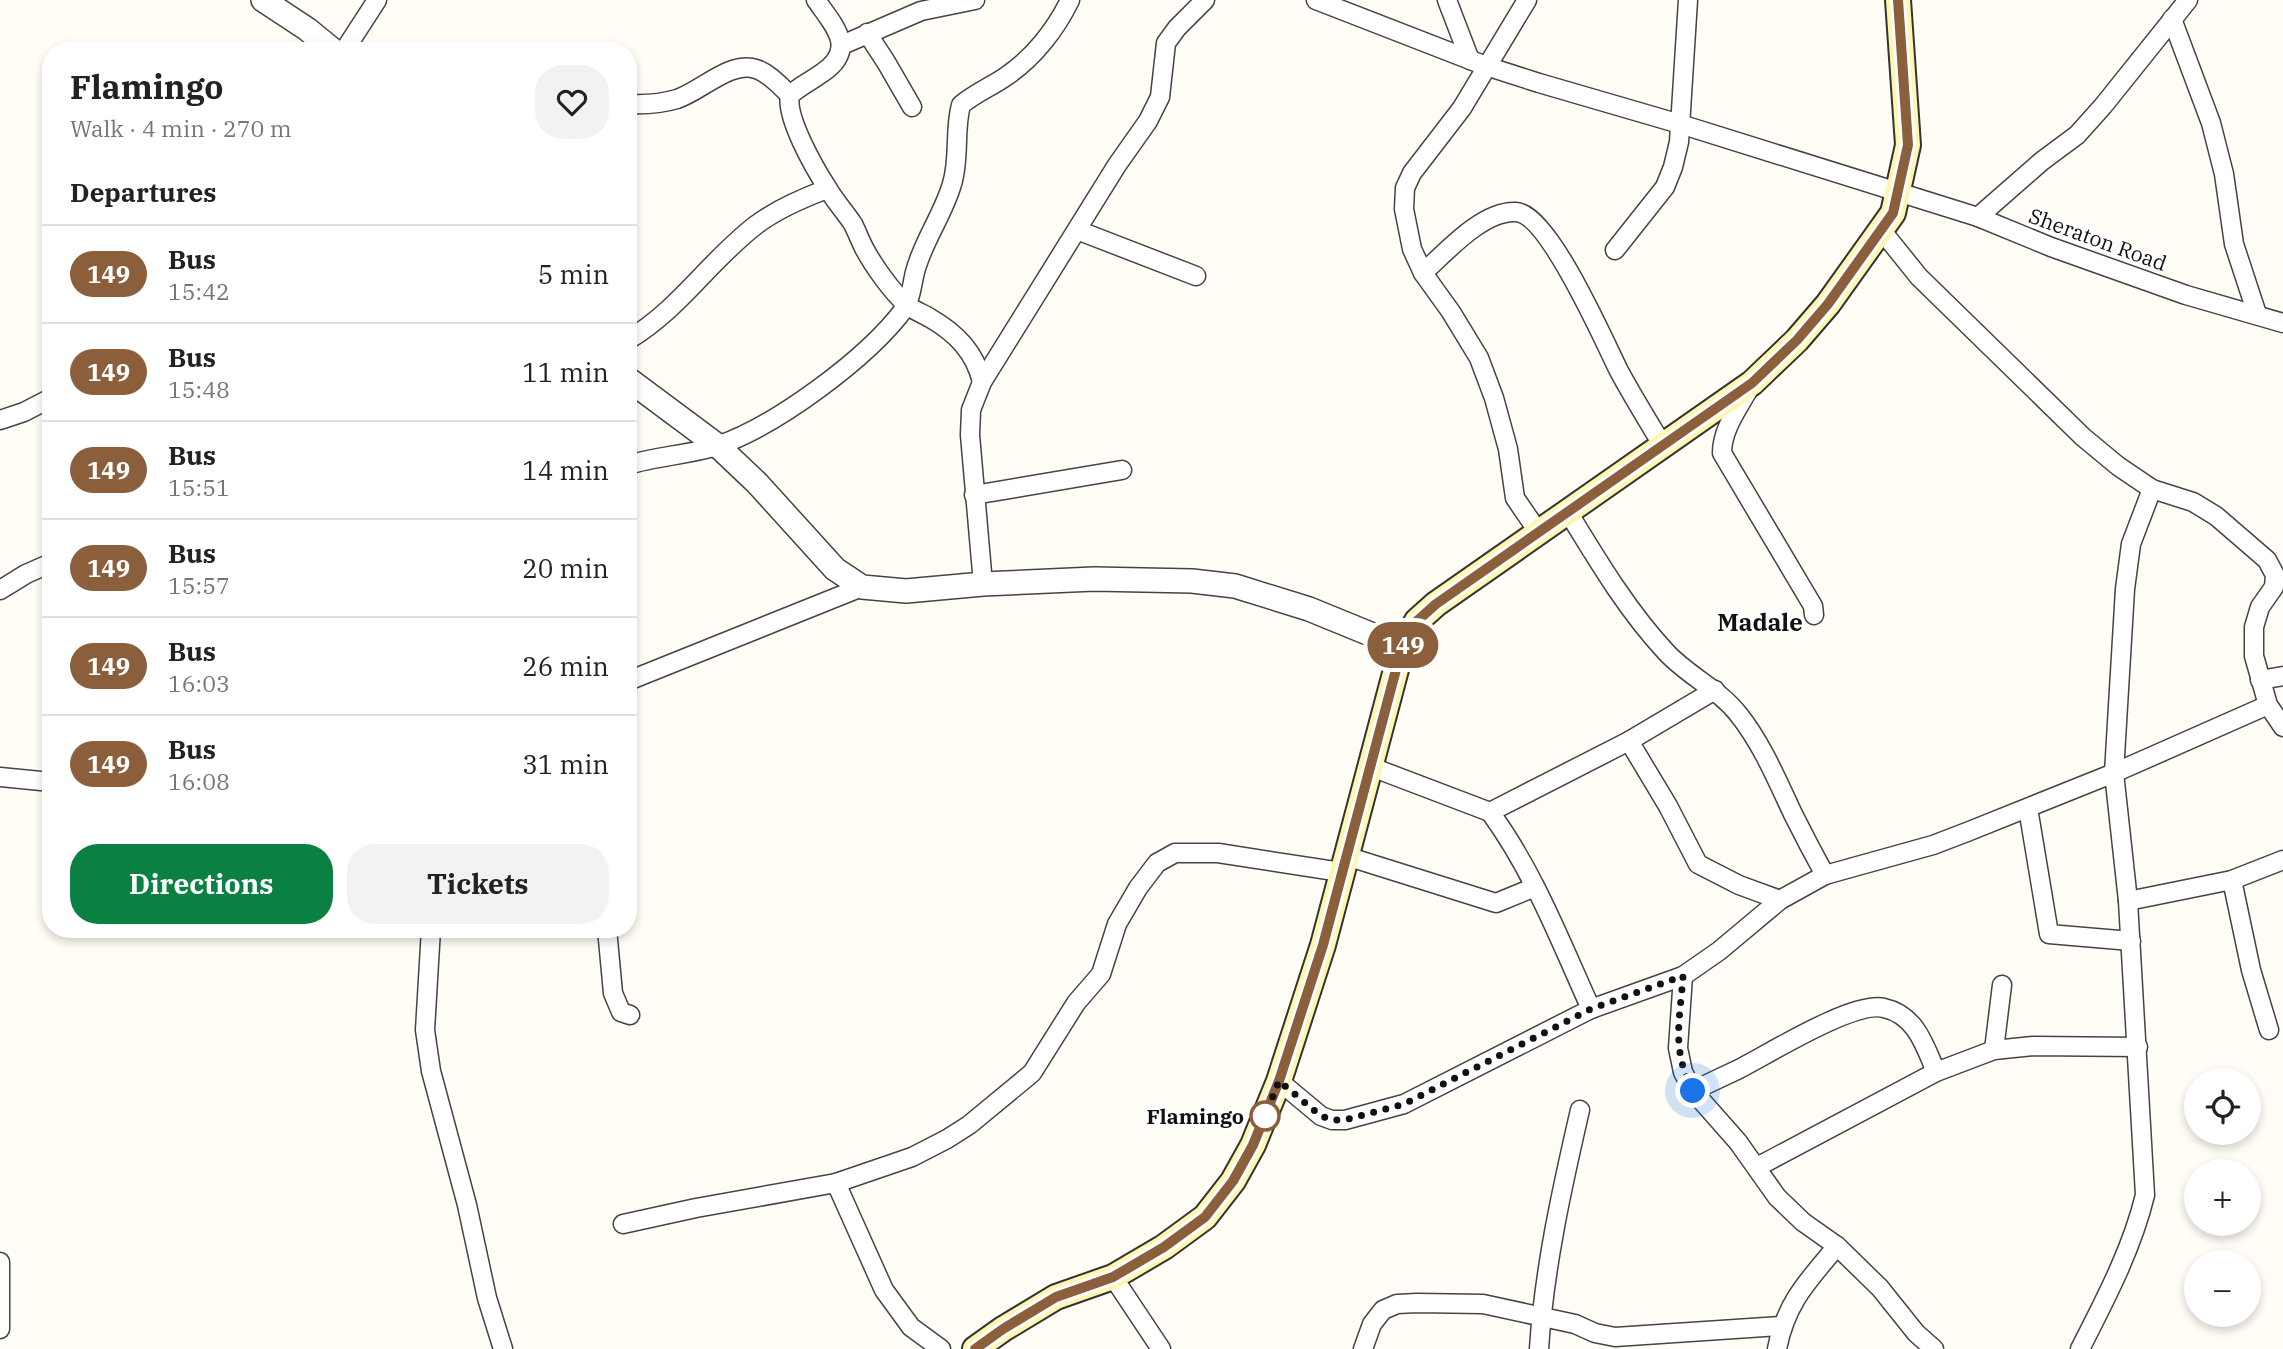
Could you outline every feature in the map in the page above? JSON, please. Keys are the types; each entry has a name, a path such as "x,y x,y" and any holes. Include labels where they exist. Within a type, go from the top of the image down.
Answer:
{"main road":[{"path":"975,1349 1056,1297 1113,1277 1164,1247 1205,1217 1240,1169 1253,1145 1279,1081 1323,945 1402,647 1417,621 1436,604 1752,383 1797,340 1828,304 1882,232 1893,213 1908,145 1898,0"}],"street":[{"path":"263,0 323,42"},
{"path":"350,42 377,0"},
{"path":"790,95 827,70 837,58 842,45 836,29 816,0"},
{"path":"842,45 921,11 975,0"},
{"path":"637,463 718,446 803,399 875,343 907,305 925,243 952,183 961,104 1010,74 1031,56 1059,22 1070,0"},
{"path":"983,584 974,495 971,410 982,382 1116,165 1149,121 1160,97 1166,43 1205,0"},
{"name":"Sheraton Road","path":"1316,0 1478,63 1978,217 2051,247 2174,290 2283,323"},
{"path":"1447,0 1478,63"},
{"path":"1527,0 1478,63 1462,108 1412,173 1405,188 1407,230 1423,273 1479,358 1494,398 1508,449 1516,498 1539,533"},
{"path":"1615,250 1665,187 1674,167 1680,124 1688,0"},
{"path":"1978,217 2042,161 2077,135 2188,0"},
{"path":"2172,19 2211,123 2224,174 2234,244 2257,314"},
{"path":"867,33 912,107"},
{"path":"637,105 651,106 678,99 701,89 729,71 742,67 752,67 764,72 790,95 790,110 810,158 852,224 865,251 907,305 933,319 970,351 978,365 982,382"},
{"path":"637,334 657,322 720,257 757,224 795,201 827,188"},
{"path":"1423,273 1483,222 1513,212 1528,216 1557,251 1620,373 1663,446"},
{"path":"1077,230 1196,276"},
{"path":"1882,232 1919,277 2083,436 2118,466 2152,489 2193,502 2216,516 2267,560 2275,575 2274,587 2260,607 2254,627 2254,656 2268,705 2283,727"},
{"path":"1752,383 1727,428 1722,442 1722,453 1813,606 1814,615"},
{"path":"637,386 718,446 757,483 835,569 862,587"},
{"path":"0,420 42,403"},
{"path":"974,495 1122,470"},
{"path":"2080,1349 2116,1276 2139,1219 2145,1195 2131,941 2114,773 2131,544 2152,489"},
{"path":"1568,512 1613,587 1646,629 1684,669 1715,690 1739,714 1775,775 1825,875"},
{"path":"0,590 42,567"},
{"path":"637,677 862,587 906,591 983,584 1147,578 1235,586 1309,609 1402,647"},
{"path":"2260,680 2283,676"},
{"path":"1490,812 1629,741 1715,690"},
{"path":"1279,1081 1321,1116 1332,1120 1345,1120 1404,1104 1591,1009 1683,976 1719,951 1780,900 1825,875 1933,845 2114,773 2268,705"},
{"path":"1629,741 1668,806 1698,864 1739,885 1780,900"},
{"path":"1369,766 1490,812 1535,887 1591,1009"},
{"path":"0,777 42,781"},
{"path":"2028,808 2049,933 2131,941"},
{"path":"623,1224 836,1183 912,1157 947,1139 997,1104 1032,1073 1076,1003 1101,974 1117,924 1138,888 1157,863 1175,853 1218,853 1343,864 1496,903 1535,887"},
{"path":"2128,901 2231,880 2283,860"},
{"path":"2231,880 2251,970 2269,1030"},
{"path":"430,938 425,1030 431,1071 467,1205 487,1298 503,1349"},
{"path":"608,938 613,993 621,1012 630,1015"},
{"path":"1683,976 1678,1048 1683,1072 1693,1091 1757,1167 1777,1197 1803,1222 1837,1246 1880,1288 1916,1333 1934,1349"},
{"path":"1994,1050 2002,985"},
{"path":"1693,1091 1738,1070 1809,1030 1870,1007 1883,1007 1909,1021 1921,1035 1936,1072"},
{"path":"1757,1167 1936,1072 1994,1050 2033,1046 2137,1047"},
{"path":"1539,1349 1541,1317 1563,1183 1580,1110"},
{"path":"836,1183 884,1290 911,1327 941,1349"},
{"path":"1777,1349 1781,1326 1790,1305 1837,1246"},
{"path":"0,1262 0,1329"},
{"path":"1113,1277 1161,1349"},
{"path":"1363,1349 1377,1317 1383,1310 1398,1304 1483,1304 1574,1324 1611,1343 1781,1326"}],"bus line":[{"name":"149","path":"975,1349 1056,1297 1113,1277 1164,1247 1205,1217 1233,1181 1253,1145 1279,1081 1323,945 1402,647 1417,621 1436,604 1752,383 1797,340 1828,304 1882,232 1893,213 1899,192 1908,145 1898,0"}],"place":[{"name":"Flamingo","path":"1265,1116"}],"district":[{"name":"Madale","path":"1760,622"}],"route":[{"path":"1265,1116 1262,1124 1279,1081 1321,1116 1332,1120 1345,1120 1404,1104 1591,1009 1683,976 1678,1048 1683,1072 1693,1091"}]}
